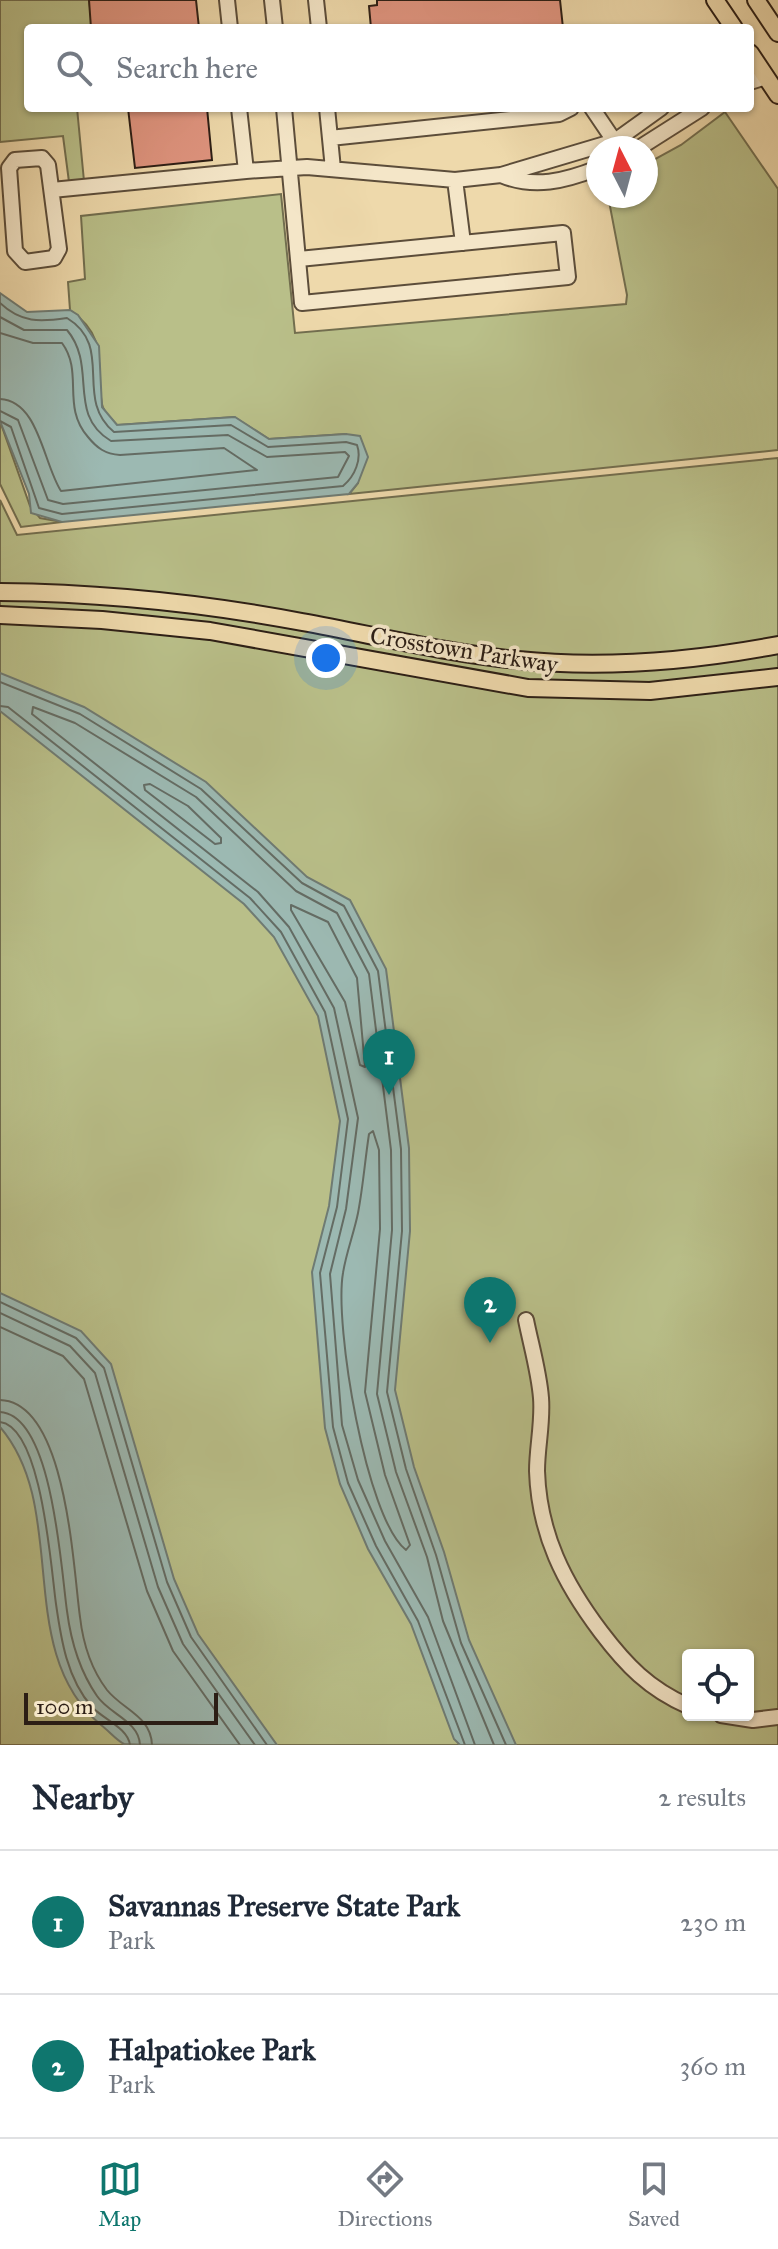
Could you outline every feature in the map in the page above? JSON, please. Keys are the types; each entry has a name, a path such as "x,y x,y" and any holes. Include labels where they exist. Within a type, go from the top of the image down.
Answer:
{"main road":[{"path":"715,0 731,24"},
{"path":"756,0 778,33"},
{"path":"754,59 778,95"},
{"name":"Crosstown Parkway","path":"0,592 93,595 188,604 463,653 533,661 668,660 778,645"},
{"name":"Crosstown Parkway","path":"0,615 197,629 528,688 650,691 778,677"}],"lane":[{"path":"227,0 230,24"},
{"path":"272,0 275,24"},
{"path":"316,0 319,24"},
{"path":"239,112 246,171"},
{"path":"284,112 302,303 568,277 563,233 299,259"},
{"path":"327,112 333,169"},
{"path":"330,138 563,112"},
{"path":"595,112 611,136"},
{"path":"628,136 656,112"},
{"path":"653,136 678,114"},
{"path":"52,190 291,168 455,180 501,175 586,153"},
{"path":"42,158 48,165 52,190 58,253 47,260 22,261 15,251 8,175 11,164 15,160 42,158"},
{"path":"501,175 523,185 570,179 586,173"},
{"path":"455,180 463,243"},
{"path":"526,1320 541,1398 537,1471 542,1514 554,1557 573,1595 634,1673 656,1690 682,1703"},
{"path":"754,1720 778,1717"}],"green space":[{"path":"0,0 89,0 92,24 24,24 24,112 77,112 84,181 69,182 63,136 0,142"},
{"path":"725,112 778,189 778,450 349,494 358,483 346,434 269,439 234,417 117,425 104,410 96,342 83,320 70,310 68,282 85,279 81,216 281,194 295,333 626,304 627,295 610,208 658,208 658,157 681,145"},
{"path":"0,421 30,506 40,518 62,522 21,527 0,484"},
{"path":"778,458 778,1745 0,1745 0,500 17,535"}],"water":[{"path":"0,293 27,312 70,310 78,315 99,346 102,407 117,425 235,417 269,439 346,434 360,436 368,457 358,483 349,494 62,522 31,513 29,494 0,421"},
{"path":"0,673 84,707 206,782 307,877 350,900 386,969 409,1148 410,1231 395,1390 414,1467 444,1552 469,1640 516,1745 460,1745 454,1739 411,1624 368,1549 340,1484 325,1428 312,1272 329,1206 340,1121 318,1016 274,937 244,904 0,711"},
{"path":"0,1293 81,1331 111,1364 174,1579 198,1634 277,1745 124,1744 101,1725 74,1694 58,1659 49,1620 33,1498 21,1461 0,1427"}],"building":[{"path":"89,0 196,0 199,24 91,24"},
{"path":"377,0 560,0 563,24 371,24 369,6 377,5"},
{"path":"128,112 207,112 212,160 135,168"}],"place":[{"name":"Savannas Preserve State Park","path":"389,1095"},
{"name":"Halpatiokee Park","path":"490,1343"}]}
